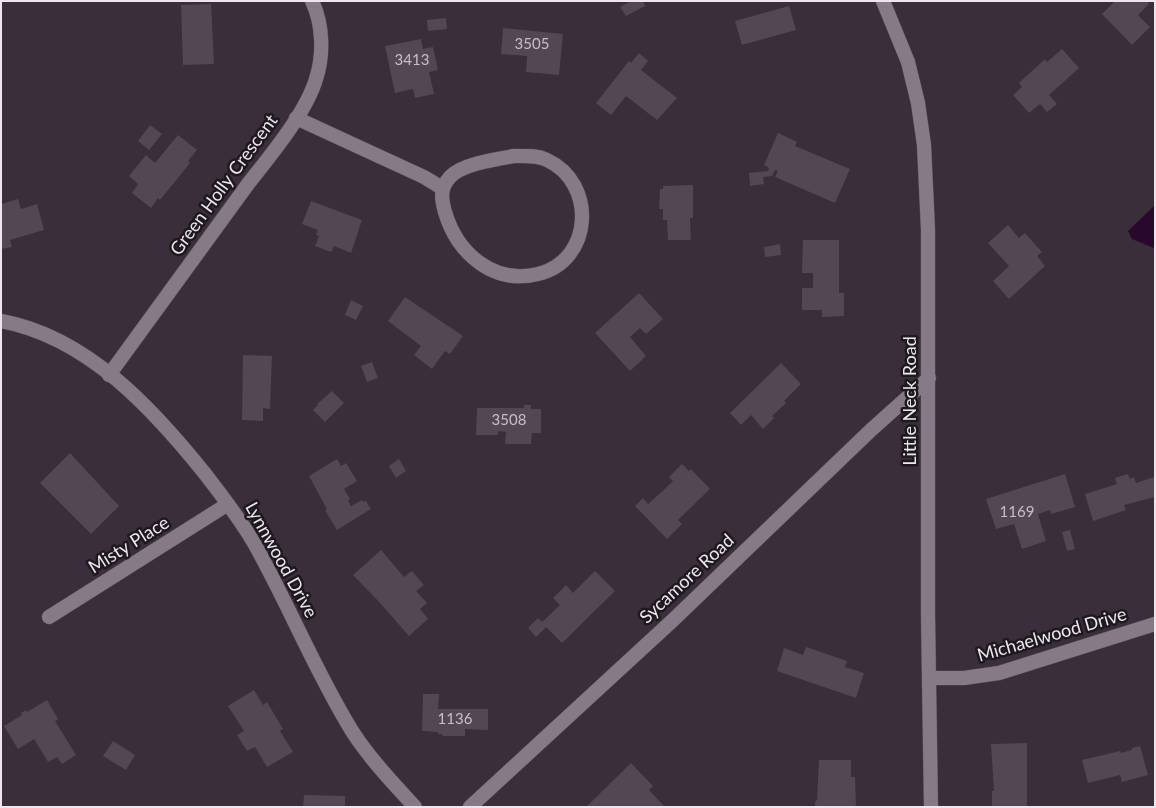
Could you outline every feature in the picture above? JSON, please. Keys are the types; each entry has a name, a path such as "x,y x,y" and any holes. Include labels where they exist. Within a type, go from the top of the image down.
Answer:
{"street":[{"name":"Green Holly Crescent","path":"109,375 296,118 309,96 316,80 322,44 319,22 312,1"},
{"name":"Little Neck Road","path":"883,1 908,62 918,103 924,145 928,230 931,807"},
{"path":"296,118 424,177 442,188"},
{"path":"514,156 534,156 547,160 570,178 578,192 582,208 582,228 576,243 567,257 554,267 539,274 501,273 484,266 468,255 458,243 449,227 441,200 442,188 451,175 489,160 514,156"},
{"name":"Lynnwood Drive","path":"1,322 50,336 78,352 147,407 181,444 228,504 261,556 331,696 353,733 379,767 416,807"},
{"name":"Sycamore Road","path":"470,807 672,621 871,430 929,378"},
{"name":"Misty Place","path":"49,617 228,504"},
{"name":"Michaelwood Drive","path":"929,678 964,678 999,673 1155,624"}],"shaded area":[{"path":"1155,205 1154,248 1132,239 1128,231"}],"building":[{"path":"631,1 643,1 645,6 626,16 620,7"},
{"path":"1115,1 1147,1 1149,4 1138,15 1150,27 1132,45 1102,14"},
{"path":"211,4 214,64 183,65 181,5"},
{"path":"789,6 796,30 742,45 735,21"},
{"path":"446,18 447,29 428,31 427,20"},
{"path":"503,28 563,34 559,75 526,72 527,56 501,54"},
{"path":"421,39 423,49 433,47 438,70 429,72 434,94 415,98 413,89 395,93 385,46"},
{"path":"1062,49 1079,68 1049,95 1057,104 1047,112 1040,104 1029,113 1013,95 1022,87 1019,83 1045,59 1047,62"},
{"path":"639,53 648,61 641,70 677,98 657,120 626,96 611,115 596,103 629,61 631,63"},
{"path":"150,125 162,134 149,150 138,141"},
{"path":"778,133 797,142 795,146 850,169 835,203 775,177 778,171 775,170 772,176 763,177 764,184 750,186 749,173 768,171 769,168 764,165"},
{"path":"178,135 197,150 188,161 190,163 160,200 158,198 151,208 132,193 138,184 129,176 146,155 155,163"},
{"path":"693,185 693,218 690,218 691,240 668,240 667,220 663,220 663,209 659,209 660,189 663,189 663,186"},
{"path":"18,199 21,209 37,204 44,230 10,240 12,247 1,249 1,204"},
{"path":"311,201 362,220 351,253 334,246 331,252 315,246 319,236 316,235 318,230 302,224"},
{"path":"1008,225 1019,238 1025,233 1042,252 1037,256 1045,266 1009,299 993,281 1009,266 988,243"},
{"path":"803,240 839,240 839,293 844,293 844,316 822,317 822,310 802,310 802,288 813,288 813,273 802,273"},
{"path":"780,244 781,255 765,257 764,247"},
{"path":"639,293 663,319 646,334 640,328 630,337 646,356 630,371 595,333"},
{"path":"405,297 463,336 450,354 445,351 432,369 414,355 421,346 388,321"},
{"path":"351,300 363,306 356,320 345,315"},
{"path":"243,355 272,356 270,409 263,408 263,421 242,420"},
{"path":"372,362 378,378 367,382 361,366"},
{"path":"781,363 801,384 784,401 786,403 772,416 774,418 763,429 751,415 741,425 730,413"},
{"path":"332,391 344,403 325,422 313,410"},
{"path":"524,405 531,405 531,409 541,409 541,433 532,433 531,444 505,444 506,432 498,431 498,435 476,435 477,408 524,408"},
{"path":"70,453 119,506 91,534 40,483"},
{"path":"337,459 341,466 346,463 357,481 344,489 350,499 348,500 351,506 362,500 363,502 366,501 371,509 337,530 309,476"},
{"path":"399,459 406,471 396,478 389,466"},
{"path":"682,464 689,471 691,469 710,489 678,520 682,524 667,539 635,506 643,498 648,504 656,497 673,481 669,477"},
{"path":"1065,474 1075,507 1051,514 1050,510 1038,514 1046,541 1022,549 1014,524 996,529 986,499"},
{"path":"1128,474 1130,479 1134,477 1136,483 1154,477 1155,497 1124,505 1126,510 1093,521 1085,494 1117,484 1115,478"},
{"path":"1070,530 1075,549 1067,551 1062,532"},
{"path":"381,550 404,577 412,571 424,585 416,591 427,603 420,609 428,619 409,636 353,575"},
{"path":"595,571 615,591 562,643 546,627 536,637 528,628 538,618 542,622 560,605 553,598 566,585 573,593"},
{"path":"806,647 847,661 845,667 864,673 856,698 777,671 784,648 803,655"},
{"path":"254,690 263,705 267,702 283,729 280,731 293,752 267,767 255,747 247,751 237,735 244,731 228,706"},
{"path":"423,694 439,694 438,709 488,709 488,730 465,729 465,736 442,736 443,734 438,734 438,732 422,731"},
{"path":"47,700 58,719 55,721 76,755 62,764 57,757 48,762 34,739 18,749 4,726 22,715 21,713 26,710 27,712"},
{"path":"113,741 135,755 126,770 103,756"},
{"path":"1027,743 1027,807 992,807 992,791 994,791 991,744"},
{"path":"1140,746 1148,775 1122,782 1120,775 1088,783 1082,760 1120,751 1121,753"},
{"path":"819,760 851,760 851,777 855,777 856,807 815,807"},
{"path":"631,763 653,786 649,790 665,807 586,807"},
{"path":"304,795 345,796 345,807 303,807"}]}
